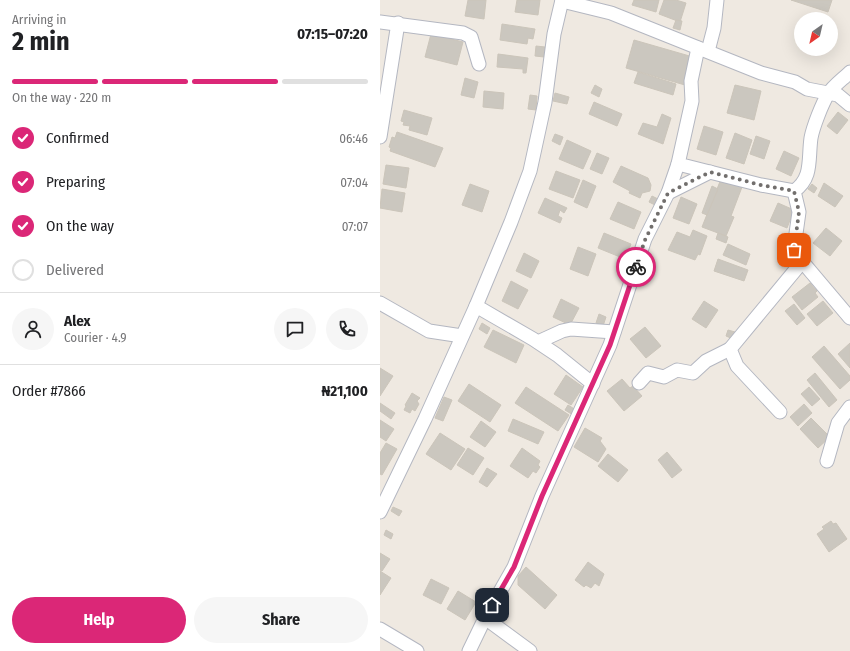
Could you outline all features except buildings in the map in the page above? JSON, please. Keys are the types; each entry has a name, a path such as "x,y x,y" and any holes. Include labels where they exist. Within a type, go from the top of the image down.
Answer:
{"street":[{"path":"469,651 485,618 514,567 542,496 593,384 614,332 645,240 668,193 678,164 692,101 691,81 703,50 714,28 717,0"},
{"path":"380,512 425,420 476,306 511,222 530,171 546,102 554,34 562,1 611,13 761,73 795,82 807,89 838,95 850,105"},
{"path":"380,22 398,23 463,33 471,37 479,64"},
{"path":"380,137 398,23"},
{"path":"678,164 761,185 794,191 803,185 806,177 810,162 812,137 828,94 850,72"},
{"path":"668,193 710,172"},
{"path":"794,191 799,212 794,250 802,262 850,318"},
{"path":"639,383 648,373 664,377 677,370 693,373 706,361 730,349 802,262"},
{"path":"380,303 429,331 462,336"},
{"path":"476,306 538,342 593,384"},
{"path":"538,342 562,331 571,329 614,332"},
{"path":"730,349 737,366 780,412"},
{"path":"827,461 838,423 850,407"},
{"path":"485,618 530,651"},
{"path":"380,629 418,651"}],"way so far":[{"path":"636,267 645,240 668,193 710,172 761,185 794,191 798,201 799,212 794,250"}],"route":[{"path":"492,605 514,567 542,496 610,345 636,267"}]}
